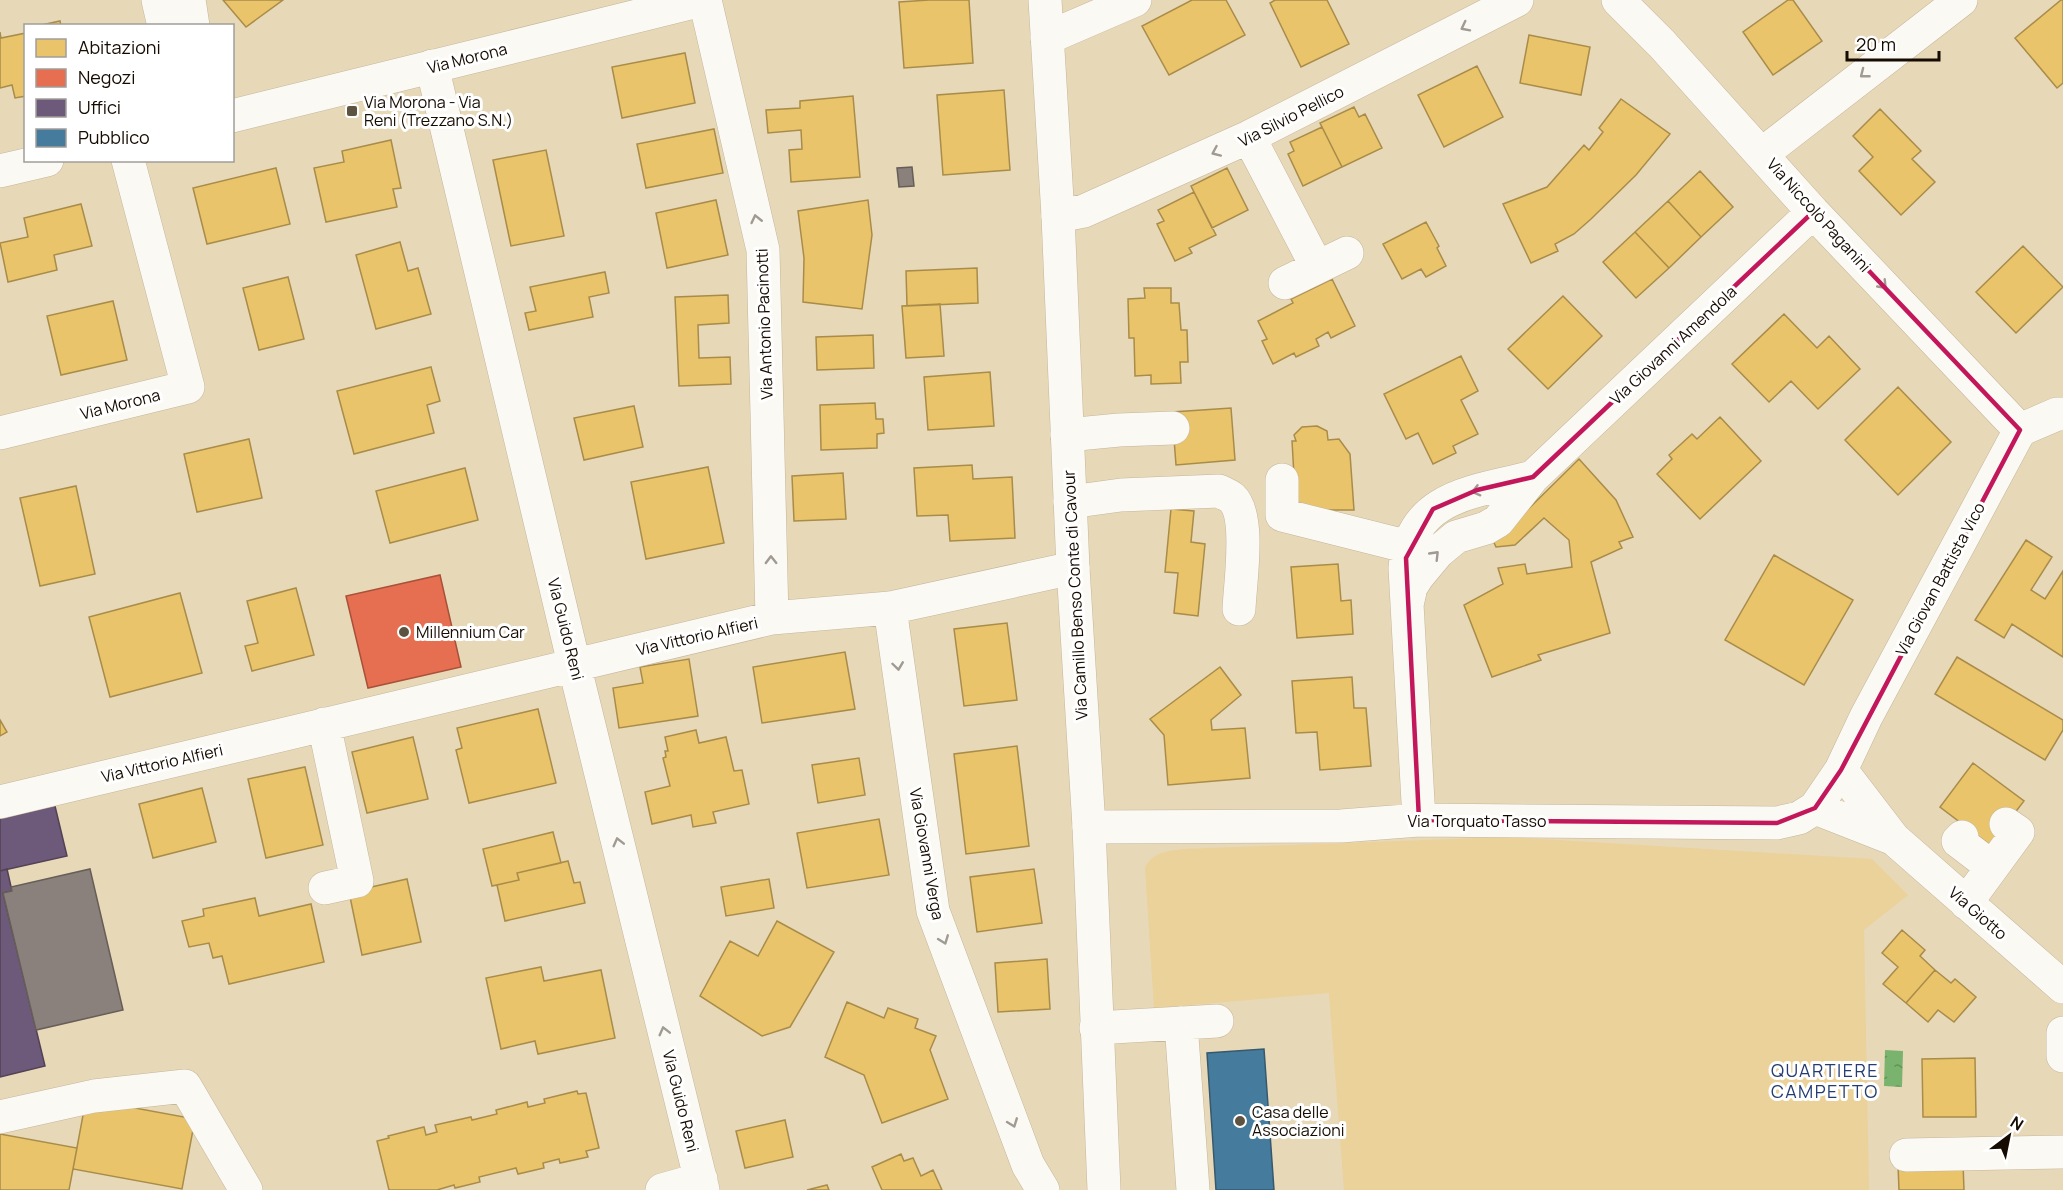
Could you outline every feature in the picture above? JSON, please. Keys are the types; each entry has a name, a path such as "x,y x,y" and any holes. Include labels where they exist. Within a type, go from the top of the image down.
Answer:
{"street":[{"path":"158,0 164,24"},
{"path":"189,0 193,24"},
{"name":"Via Morona","path":"234,116 704,0"},
{"name":"Via Antonio Pacinotti","path":"704,0 763,250 772,618"},
{"name":"Via Camillo Benso Conte di Cavour","path":"1045,0 1058,216 1073,568 1089,827 1104,1190"},
{"path":"1047,39 1135,0"},
{"name":"Via Silvio Pellico","path":"1058,216 1084,211 1249,137 1517,0"},
{"name":"Via Niccolò Paganini","path":"1618,0 1662,44 1813,212 2020,430"},
{"path":"1762,154 1960,0"},
{"name":"Via Guido Reni","path":"432,66 574,664 702,1185"},
{"path":"1249,137 1317,267"},
{"path":"0,171 38,162"},
{"name":"Via Morona","path":"0,433 188,387 129,162"},
{"name":"Via Giovanni Amendola","path":"1407,605 1411,587 1438,552 1456,537 1486,528 1498,521 1533,477 1813,212"},
{"path":"1285,283 1347,253"},
{"path":"2020,430 2063,414"},
{"path":"1067,435 1173,428"},
{"name":"Via Giovan Battista Vico","path":"1841,770 1871,706 2020,430"},
{"name":"Via Giovanni Amendola","path":"1419,820 1405,568 1409,547 1423,520 1433,509 1448,500 1477,490 1533,477"},
{"path":"1282,480 1282,515 1409,547"},
{"path":"1070,502 1121,495 1219,491 1231,498 1238,507 1243,531 1239,609"},
{"name":"Via Vittorio Alfieri","path":"0,802 772,618 890,608 1073,568"},
{"name":"Via Giovanni Verga","path":"890,608 933,911 1028,1165 1043,1190"},
{"path":"324,724 357,881 325,888"},
{"path":"1815,808 1841,770"},
{"name":"Via Giotto","path":"1841,770 1894,839 2063,987"},
{"name":"Via Giotto","path":"1815,808 1894,839"},
{"name":"Via Torquato Tasso","path":"1089,827 1341,826 1419,820 1777,823 1799,818 1815,808"},
{"path":"1966,903 2018,832 2006,824"},
{"path":"1962,837 1958,841 1992,867"},
{"path":"1096,1028 1217,1021"},
{"path":"1181,1023 1193,1190"},
{"path":"2063,1033 2063,1056"},
{"path":"0,1117 94,1096 185,1086 246,1190"},
{"path":"1906,1155 2063,1152"},
{"path":"663,1190 702,1185"}],"highlighted area":[{"path":"1813,212 2020,430 1841,770 1815,808 1777,823 1419,820 1406,558 1433,509 1477,490 1533,477"}],"shaded area":[{"path":"1509,837 1872,859 1908,895 1864,930 1869,1190 1344,1190 1329,993 1154,1008 1145,868 1156,855 1184,849"}],"water":[{"path":"1885,1050 1903,1051 1902,1087 1884,1086"}],"building: Abitazioni":[{"path":"223,0 283,0 246,27"},
{"path":"969,0 973,63 904,68 899,2"},
{"path":"1192,0 1226,0 1245,35 1169,75 1142,26"},
{"path":"1275,0 1327,0 1349,44 1301,67 1270,3"},
{"path":"1788,0 1793,0 1822,41 1773,75 1743,32"},
{"path":"2063,0 2063,83 2057,88 2015,38"},
{"path":"0,32 1,38 24,33 24,96 15,98 12,85 0,88"},
{"path":"1529,35 1590,47 1581,95 1520,83"},
{"path":"685,53 695,103 622,118 612,67"},
{"path":"1477,66 1503,117 1444,147 1418,95"},
{"path":"1004,90 1010,170 943,175 937,95"},
{"path":"853,96 860,177 791,182 789,150 802,149 801,130 768,133 766,110 800,108 800,101"},
{"path":"1621,99 1670,134 1636,175 1591,219 1574,234 1555,244 1558,251 1531,263 1503,204 1547,187 1584,145 1589,150 1603,132 1599,128"},
{"path":"1354,107 1359,117 1365,114 1382,148 1342,167 1320,123"},
{"path":"1880,109 1921,151 1912,159 1935,182 1901,215 1859,171 1873,157 1853,136"},
{"path":"1322,127 1342,167 1303,186 1288,154 1294,151 1290,142"},
{"path":"714,129 723,173 646,188 637,144"},
{"path":"391,140 401,188 393,189 397,207 326,222 314,168 344,162 342,151"},
{"path":"546,150 564,236 511,246 493,160"},
{"path":"276,168 290,224 207,244 193,188"},
{"path":"1227,168 1248,210 1212,228 1191,186"},
{"path":"1700,171 1733,207 1701,237 1668,201"},
{"path":"1194,192 1216,235 1189,248 1192,253 1175,261 1157,224 1164,221 1158,210"},
{"path":"716,200 728,255 667,268 656,213"},
{"path":"868,200 872,235 862,309 803,302 804,258 798,211"},
{"path":"1668,201 1701,237 1669,268 1635,232"},
{"path":"81,204 92,246 54,255 57,270 8,282 0,243 28,237 24,218"},
{"path":"1426,222 1439,246 1437,248 1446,266 1426,277 1421,269 1402,279 1383,244"},
{"path":"1635,232 1669,268 1636,298 1603,262"},
{"path":"400,242 408,271 418,268 431,314 376,329 356,255"},
{"path":"2023,246 2063,287 2016,333 1976,292"},
{"path":"977,268 978,303 907,306 906,271"},
{"path":"605,272 609,293 589,297 593,317 529,330 525,313 536,311 530,287"},
{"path":"288,277 304,339 259,350 243,288"},
{"path":"1332,279 1355,326 1331,338 1328,332 1316,339 1319,346 1296,357 1294,353 1273,364 1262,341 1267,339 1258,321 1293,303 1291,299"},
{"path":"1144,288 1171,288 1171,303 1179,303 1181,330 1187,330 1188,362 1180,362 1181,383 1151,384 1151,375 1135,376 1134,338 1129,338 1128,299 1145,298"},
{"path":"728,295 729,323 698,325 699,358 730,357 731,384 679,386 675,297"},
{"path":"1563,296 1602,336 1548,389 1508,349"},
{"path":"113,301 127,360 61,375 47,316"},
{"path":"940,304 944,356 906,358 902,306"},
{"path":"1784,314 1817,348 1829,336 1860,369 1818,409 1791,381 1769,402 1732,364"},
{"path":"873,335 874,368 817,370 816,337"},
{"path":"1461,356 1478,391 1461,400 1478,434 1453,446 1456,453 1433,464 1418,433 1406,439 1384,394"},
{"path":"431,367 440,401 427,405 434,433 354,454 337,391"},
{"path":"990,372 994,426 928,430 924,377"},
{"path":"1898,387 1951,442 1898,495 1845,440"},
{"path":"875,403 876,419 883,419 884,433 877,434 877,448 821,450 820,405"},
{"path":"634,406 643,447 584,460 574,418"},
{"path":"1231,408 1235,460 1176,465 1172,412"},
{"path":"1720,417 1761,461 1700,519 1657,474 1672,459 1669,455 1692,434 1697,439"},
{"path":"1317,426 1327,431 1328,440 1339,439 1350,454 1354,510 1296,510 1292,441 1296,441 1294,435 1302,427"},
{"path":"249,439 262,498 197,512 184,454"},
{"path":"1579,459 1616,500 1633,537 1619,542 1622,548 1591,562 1610,633 1538,655 1541,660 1492,677 1464,605 1503,584 1498,568 1525,564 1527,574 1572,567 1569,540 1544,518 1515,545 1496,547 1490,534 1504,533"},
{"path":"972,465 973,479 1012,477 1015,538 950,541 948,515 917,516 914,468"},
{"path":"708,467 724,543 646,559 631,482"},
{"path":"465,468 478,520 390,543 376,491"},
{"path":"843,473 846,519 794,521 792,476"},
{"path":"76,486 95,574 40,586 20,498"},
{"path":"1171,509 1194,511 1191,542 1205,544 1198,616 1174,613 1178,573 1165,572"},
{"path":"2026,540 2052,557 2031,590 2045,599 2063,571 2063,657 2012,624 2004,638 1975,620"},
{"path":"1774,555 1853,600 1804,685 1725,640"},
{"path":"1338,564 1341,601 1351,600 1353,634 1297,638 1291,567"},
{"path":"296,588 314,655 252,671 245,646 258,643 247,601"},
{"path":"180,593 202,673 110,697 89,617"},
{"path":"1007,623 1017,700 964,706 954,629"},
{"path":"845,652 855,709 762,723 753,667"},
{"path":"1957,657 2063,720 2063,730 2045,760 1935,694"},
{"path":"689,659 698,716 619,728 613,688 643,683 640,667"},
{"path":"1220,667 1241,695 1211,720 1212,730 1245,728 1250,778 1168,785 1164,735 1150,719"},
{"path":"1352,677 1354,708 1366,708 1371,766 1320,770 1317,732 1296,733 1292,681"},
{"path":"538,709 556,783 469,803 456,750 462,748 457,728"},
{"path":"0,720 7,732 0,736"},
{"path":"696,730 699,743 726,737 734,771 742,770 749,804 713,812 716,823 693,827 691,815 652,824 645,792 670,786 663,758 666,757 665,751 668,751 665,737"},
{"path":"413,737 428,799 367,813 352,752"},
{"path":"1017,746 1029,846 966,854 954,754"},
{"path":"859,758 865,795 818,803 812,765"},
{"path":"1973,763 2024,801 1990,845 1940,807"},
{"path":"305,767 323,845 266,858 248,779"},
{"path":"202,788 216,842 153,858 139,804"},
{"path":"879,819 889,875 807,888 797,833"},
{"path":"553,832 561,863 517,873 519,880 492,886 483,849"},
{"path":"568,861 574,883 580,882 585,903 505,921 497,885 519,880 517,873"},
{"path":"1034,869 1042,923 977,932 970,877"},
{"path":"407,879 421,942 362,955 349,892"},
{"path":"769,879 774,908 726,916 721,887"},
{"path":"255,898 259,916 311,904 324,962 229,984 222,956 213,958 209,943 189,947 182,921 204,916 203,909"},
{"path":"777,921 834,952 790,1027 762,1036 700,996 730,941 758,956"},
{"path":"1902,930 1925,950 1920,956 1935,970 1906,1003 1883,984 1898,967 1882,953"},
{"path":"1047,959 1050,1009 998,1012 995,963"},
{"path":"541,967 544,981 601,970 615,1038 538,1054 535,1041 501,1049 486,978"},
{"path":"1935,970 1951,983 1955,979 1976,997 1954,1022 1938,1010 1928,1022 1906,1003"},
{"path":"847,1002 884,1018 888,1008 918,1019 915,1028 936,1036 930,1050 948,1099 882,1123 864,1075 825,1057"},
{"path":"1975,1058 1976,1117 1923,1117 1922,1059"},
{"path":"577,1091 578,1094 586,1093 599,1148 586,1151 588,1157 560,1163 559,1159 543,1163 544,1168 518,1174 516,1168 479,1177 480,1182 455,1188 454,1185 437,1190 389,1190 377,1141 424,1127 426,1135 437,1132 435,1125 497,1114 496,1110 527,1102 528,1107 545,1103 544,1099"},
{"path":"86,1099 195,1119 182,1189 73,1169"},
{"path":"785,1120 793,1157 745,1168 736,1131"},
{"path":"0,1134 77,1148 69,1190 0,1190"},
{"path":"901,1154 904,1161 913,1158 921,1176 933,1170 942,1190 882,1190 872,1167"},
{"path":"1963,1163 1964,1190 1899,1190 1898,1165"},
{"path":"827,1185 829,1190 807,1190"}],"building: Negozi":[{"name":"Millennium Car","path":"440,575 461,667 368,688 346,596"}],"building: Uffici":[{"path":"54,802 67,856 0,871 0,814"},
{"path":"7,869 12,891 3,893 45,1066 0,1077 0,871"}],"building: Pubblico":[{"name":"Casa delle Associazioni","path":"1264,1049 1274,1190 1216,1190 1207,1053"}],"building: Industria":[{"path":"912,167 914,186 899,187 897,168"},
{"path":"90,869 123,1010 36,1030 3,893 12,891 11,887"}],"place":[{"name":"Via Morona - Via Reni (Trezzano S.N.)","path":"352,111"},
{"name":"Millennium Car","path":"404,632"},
{"name":"Casa delle Associazioni","path":"1240,1121"}],"district":[{"name":"QUARTIERE CAMPETTO","path":"1825,1081"}]}
